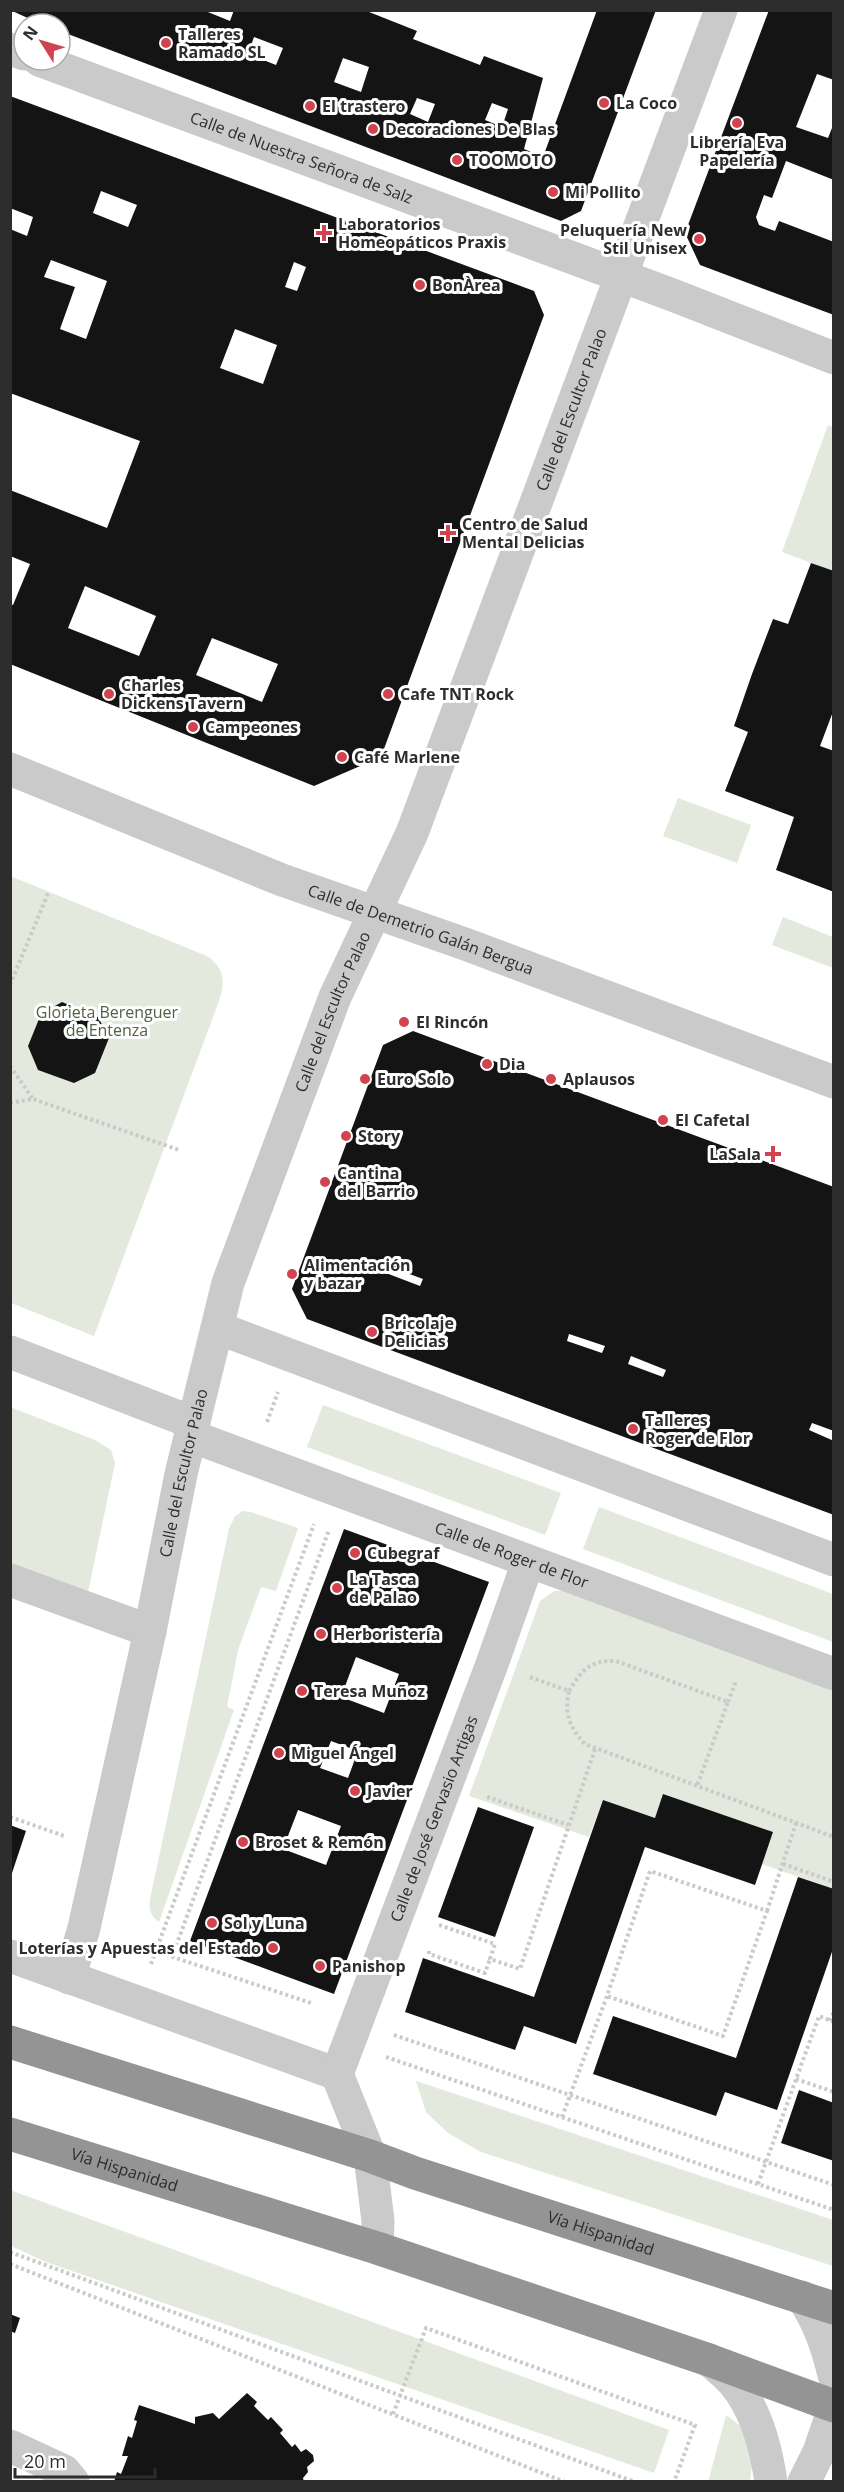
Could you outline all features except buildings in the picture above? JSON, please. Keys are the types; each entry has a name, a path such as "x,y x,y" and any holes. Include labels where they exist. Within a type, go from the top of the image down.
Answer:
{"highway":[{"name":"Vía Hispanidad","path":"10,2042 370,2156 415,2174 834,2308"},
{"name":"Vía Hispanidad","path":"10,2134 376,2248 709,2360 834,2407"}],"street":[{"name":"Calle del Escultor Palao","path":"69,1978 84,1928 192,1430 228,1283 327,1019 412,833 721,10"},
{"name":"Calle de Nuestra Señora de Salz","path":"71,72 834,358"},
{"name":"Calle de Demetrio Galán Bergua","path":"10,769 282,880 375,912 834,1082"},
{"path":"218,1328 834,1560"},
{"name":"Calle de Roger de Flor","path":"10,1352 192,1430 528,1562 834,1674"},
{"name":"Calle de José Gervasio Artigas","path":"343,2059 492,1664 528,1562"},
{"path":"10,1580 150,1631"},
{"path":"10,1956 69,1978 343,2059 370,2156 378,2221 376,2248"},
{"path":"802,2297 827,2345 834,2375"},
{"path":"709,2360 733,2382 750,2409 767,2457 771,2481"},
{"path":"804,2481 819,2452 834,2407"},
{"path":"10,2446 64,2471 73,2481"}],"path":[{"path":"10,985 49,891"},
{"path":"10,1066 33,1099"},
{"path":"10,1103 33,1099 179,1150"},
{"path":"265,1427 280,1387"},
{"path":"148,1974 314,1523"},
{"path":"172,1957 329,1530"},
{"path":"728,1702 616,1661 600,1660 588,1667 577,1678 569,1691 567,1709 572,1729 585,1744 595,1749 834,1837"},
{"path":"492,1664 569,1691"},
{"path":"697,1786 738,1677"},
{"path":"490,1959 520,1969 595,1749"},
{"path":"447,1783 568,1825"},
{"path":"10,1817 102,1849"},
{"path":"607,1996 723,2036 796,1823"},
{"path":"783,1864 834,1882"},
{"path":"562,2117 650,1871 767,1911"},
{"path":"393,1924 434,1939"},
{"path":"439,1924 495,1944 485,1973 429,1954 434,1939 439,1924"},
{"path":"143,1947 310,2003"},
{"path":"758,2184 819,2016 832,2021 834,2011"},
{"path":"386,2032 834,2185"},
{"path":"343,2059 562,2117 834,2210"},
{"path":"796,2079 834,2092"},
{"path":"10,2252 635,2481"},
{"path":"10,2264 565,2481"},
{"path":"393,2414 426,2328 695,2425 674,2481"}],"green space":[{"path":"828,425 833,427 833,571 782,552"},
{"path":"678,798 751,825 737,863 663,836"},
{"name":"Glorieta Berenguer de Entenza","path":"10,876 207,956 217,966 222,976 219,1001 94,1336 11,1303"},
{"path":"783,917 833,937 833,968 772,945"},
{"path":"323,1405 561,1493 545,1535 307,1447"},
{"path":"10,1407 95,1440 111,1450 115,1463 88,1592 11,1564"},
{"path":"599,1507 833,1594 833,1642 583,1549"},
{"path":"243,1511 298,1528 276,1591 261,1587 238,1650 227,1707 234,1710 159,1922 151,1912 150,1899 229,1529 235,1516"},
{"path":"554,1591 565,1591 833,1691 833,1889 762,1864 773,1833 655,1818 603,1800 589,1837 469,1796 540,1601"},
{"path":"416,2081 833,2220 833,2266 481,2152 448,2133 426,2112"},
{"path":"10,2190 669,2430 654,2473 46,2262 11,2246"},
{"path":"726,2415 743,2428 752,2465 750,2481 708,2482"}],"place":[{"name":"Talleres Ramado SL","path":"166,43"},
{"name":"La Coco","path":"604,103"},
{"name":"El trastero","path":"310,106"},
{"name":"Librería Eva Papelería","path":"737,123"},
{"name":"Decoraciones De Blas","path":"373,129"},
{"name":"TOOMOTO","path":"457,160"},
{"name":"Mi Pollito","path":"553,192"},
{"name":"Laboratorios Homeopáticos Praxis","path":"324,233"},
{"name":"Peluquería New Stil Unisex","path":"699,239"},
{"name":"BonÀrea","path":"420,285"},
{"name":"Centro de Salud Mental Delicias","path":"448,533"},
{"name":"Charles Dickens Tavern","path":"109,694"},
{"name":"Cafe TNT Rock","path":"388,694"},
{"name":"Campeones","path":"193,727"},
{"name":"Café Marlene","path":"342,757"},
{"name":"El Rincón","path":"404,1022"},
{"name":"Dia","path":"487,1064"},
{"name":"Euro Solo","path":"365,1079"},
{"name":"Aplausos","path":"551,1079"},
{"name":"El Cafetal","path":"663,1120"},
{"name":"Story","path":"346,1136"},
{"name":"LaSala","path":"773,1154"},
{"name":"Cantina del Barrio","path":"325,1182"},
{"name":"Alimentación y bazar","path":"292,1274"},
{"name":"Bricolaje Delicias","path":"372,1332"},
{"name":"Talleres Roger de Flor","path":"633,1429"},
{"name":"Cubegraf","path":"355,1553"},
{"name":"La Tasca de Palao","path":"337,1588"},
{"name":"Herboristería","path":"321,1634"},
{"name":"Teresa Muñoz","path":"302,1691"},
{"name":"Miguel Ángel","path":"279,1753"},
{"name":"Javier","path":"355,1791"},
{"name":"Broset & Remón","path":"243,1842"},
{"name":"Sol y Luna","path":"212,1923"},
{"name":"Loterías y Apuestas del Estado","path":"273,1948"},
{"name":"Panishop","path":"320,1966"}]}
